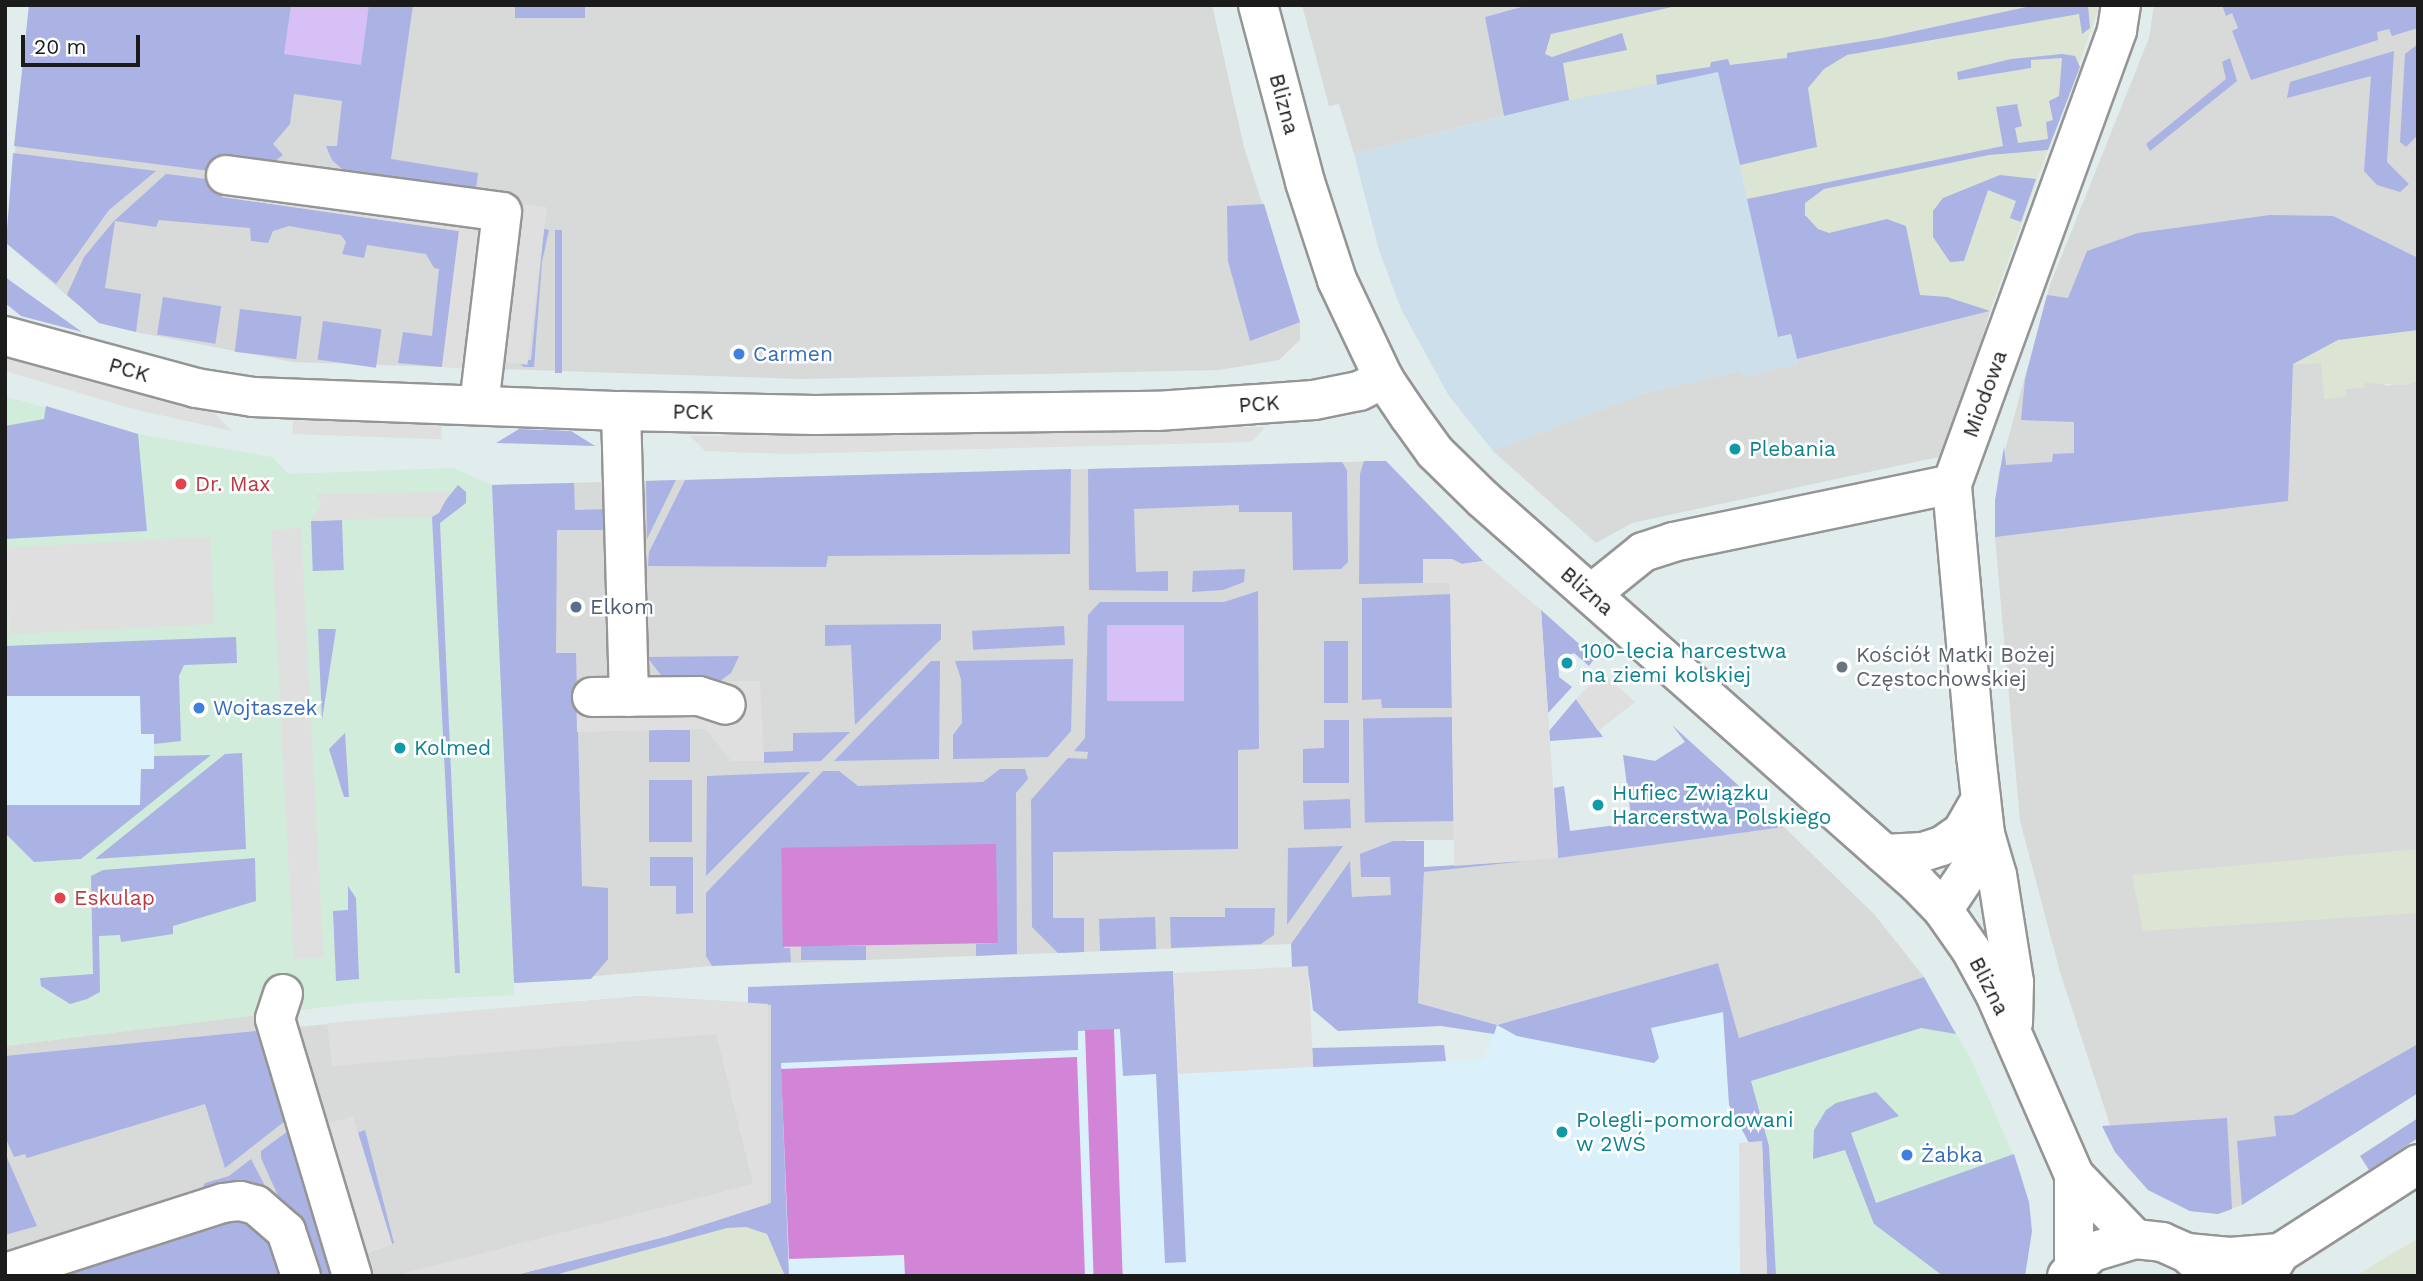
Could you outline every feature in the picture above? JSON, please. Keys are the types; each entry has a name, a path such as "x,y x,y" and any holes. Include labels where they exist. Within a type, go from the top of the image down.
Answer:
{"street":[{"name":"Blizna","path":"1258,5 1305,183 1337,280 1384,379 1435,452 1884,853 1943,910 1971,950 2013,1035 2074,1175 2135,1239"},
{"name":"Miodowa","path":"2013,1035 2014,982 1997,875 1983,817 1952,484 2117,30 2121,5"},
{"path":"226,175 502,212 479,404"},
{"name":"PCK","path":"5,336 196,388 253,397 621,411 815,415 1157,411 1314,400 1359,391 1384,379"},
{"path":"621,411 610,697 699,695 726,705"},
{"path":"1591,594 1643,552 1672,542 1952,484"},
{"name":"Miodowa","path":"1943,910 1978,859 1983,817"},
{"path":"1884,853 1923,852 1942,846 1983,817"},
{"path":"283,994 275,1019 352,1276"},
{"path":"2070,1271 2092,1252 2135,1239 2162,1242 2199,1264 2230,1257 2273,1264 2418,1164"},
{"name":"Blizna","path":"2070,1271 2074,1175"},
{"path":"5,1273 223,1203 240,1201 256,1205 286,1231 301,1276"}],"shaded area":[{"path":"29,5 1212,5 1244,147 1300,322 1300,340 1279,360 1219,370 802,379 293,362 99,323 6,243"},
{"path":"29,5 413,5 391,159 478,173 475,197 352,178 332,160 326,146 337,146 342,101 294,94 290,124 273,144 283,155 275,161 210,171 14,146"},
{"path":"291,5 369,5 361,65 284,54"},
{"path":"515,5 585,5 585,18 515,18"},
{"path":"1302,5 1529,5 1485,17 1504,116 1354,154 1339,104 1329,106"},
{"path":"1529,5 1681,5 1551,34 1545,54 1552,57 1622,33 1627,50 1563,63 1569,100 1504,116 1485,17"},
{"path":"1545,5 2100,5 1990,311 1797,359 1791,334 1581,98 1504,116 1485,17"},
{"path":"2088,5 2090,28 2082,34 2079,14 1847,55 1824,69 1808,88 1817,147 1740,165 1718,72 1657,85 1656,75 1710,67 1711,62 1728,59 1730,65 1787,58 1787,53 1883,38 2031,6"},
{"path":"2154,5 2418,5 2418,330 2338,340 2296,364 2321,363 2325,399 2346,396 2345,389 2365,387 2365,383 2384,382 2385,386 2418,381 2418,1093 2242,1205 2218,1214 2190,1211 2148,1190 2125,1165 2110,1125 2060,972 2020,821 1995,537 1998,476 2050,285 2149,38"},
{"path":"2222,5 2418,5 2418,28 2392,36 2389,29 2377,32 2378,40 2251,80 2232,31 2238,28 2232,13 2226,16"},
{"path":"2418,44 2418,135 2406,147 2400,142 2405,54"},
{"path":"2394,51 2387,162 2409,184 2400,192 2377,185 2364,171 2371,76 2287,98 2290,82"},
{"path":"2062,54 2075,56 2080,67 2048,150 1989,155 1824,189 1805,203 1805,215 1818,229 1829,233 1887,219 1906,226 1920,295 1947,297 1990,311 1797,359 1791,334 1778,337 1747,199 2003,146 1996,107 2017,104 2022,126 2015,128 2018,143 2048,139 2046,122 2053,120 2049,101 2059,96 2062,58 2031,60 2031,68 1958,80 1957,72 2011,59"},
{"path":"2230,58 2237,81 2150,151 2146,144 2226,79 2222,62"},
{"path":"1718,72 1779,337 1791,334 1798,364 1743,377 1741,371 1644,393 1493,451 1449,396 1401,309 1379,250 1354,154 1569,100"},
{"path":"13,153 156,171 109,210 56,284 6,243"},
{"path":"166,174 223,181 223,197 459,231 442,367 398,363 403,332 432,336 439,269 434,268 426,254 367,245 364,258 342,254 346,242 341,235 289,226 273,231 268,243 251,241 250,228 159,220 156,227 115,221 105,288 141,294 136,332 99,323 67,295 84,257 114,221"},
{"path":"2000,175 2036,179 2021,222 2010,218 2016,201 1988,190 1964,261 1950,262 1933,237 1933,211 1943,198"},
{"path":"223,181 481,218 468,369 442,367 459,231 222,197"},
{"path":"522,204 547,207 527,365 503,362"},
{"path":"1264,204 1300,322 1250,341 1228,261 1227,206"},
{"path":"2270,215 2333,216 2418,258 2418,330 2338,340 2293,364 2288,501 1995,537 1995,500 2004,447 2006,465 2052,462 2053,454 2074,453 2074,422 2021,420 2025,379 2047,295 2068,298 2087,251 2138,233"},
{"path":"544,229 549,230 542,262 534,367 524,367 517,361 531,360"},
{"path":"555,230 562,230 562,373 555,373"},
{"path":"5,277 82,332 21,316 5,303"},
{"path":"163,297 221,306 215,344 157,335"},
{"path":"240,309 302,317 296,359 235,352"},
{"path":"1990,311 1948,455 1632,523 1596,543 1493,451 1644,393 1741,371 1743,377 1798,364 1797,359"},
{"path":"323,321 381,329 376,368 318,360"},
{"path":"2418,330 2418,381 2405,385 2365,383 2365,387 2345,389 2346,397 2324,399 2321,363 2293,364 2338,340"},
{"path":"5,356 213,412 232,431 133,409 5,371"},
{"path":"5,396 138,434 272,457 289,474 453,468 492,485 514,995 366,1002 5,1046"},
{"path":"46,406 138,434 147,531 5,539 5,426 44,419"},
{"path":"293,420 442,425 441,439 293,434"},
{"path":"1265,427 1252,442 787,454 705,451 690,436"},
{"path":"519,429 571,431 595,446 496,443"},
{"path":"1364,461 1386,461 1483,561 1462,564 1452,559 1423,559 1423,583 1359,584 1360,474"},
{"path":"1386,461 1483,561 1462,564 1423,583 1450,583 1454,840 1406,840 1390,877 1391,895 1352,897 1350,862 1291,944 712,966 514,983 492,485"},
{"path":"1342,462 1347,470 1348,562 1341,569 1293,570 1292,512 1239,512 1239,505 1134,509 1136,572 1168,571 1168,591 1089,590 1088,469"},
{"path":"1071,469 1070,554 828,556 826,567 648,566 649,552 685,480"},
{"path":"676,480 647,539 646,481"},
{"path":"574,483 575,510 608,509 607,530 557,530 556,653 576,653 582,886 608,888 608,959 591,979 514,983 492,485"},
{"path":"458,485 466,492 466,503 440,523 460,973 455,973 432,517"},
{"path":"450,492 439,513 432,517 311,521 322,503 315,494"},
{"path":"342,520 344,570 313,571 311,521"},
{"path":"301,528 324,957 294,959 271,530"},
{"path":"210,537 215,624 10,635 5,548"},
{"path":"1423,559 1452,559 1462,564 1483,561 1541,610 1558,858 1454,866 1450,583 1423,583"},
{"path":"1245,569 1244,582 1223,590 1192,592 1193,571"},
{"path":"1258,591 1259,749 1238,750 1238,849 1053,852 1053,918 1084,918 1084,952 1058,953 1032,927 1031,800 1068,758 1087,759 1088,752 1074,751 1085,738 1088,615 1100,602 1224,602"},
{"path":"1451,594 1452,708 1382,708 1381,699 1362,700 1362,598"},
{"path":"1541,610 1595,658 1589,666 1574,653 1558,660 1559,677 1572,687 1548,713"},
{"path":"941,624 941,639 855,725 851,645 825,646 825,625"},
{"path":"1107,625 1184,625 1184,701 1107,701"},
{"path":"1064,626 1065,645 973,650 972,631"},
{"path":"318,629 336,629 322,720"},
{"path":"236,637 237,663 184,665 179,676 181,741 154,744 154,734 141,734 140,696 5,696 5,646"},
{"path":"1324,641 1348,641 1348,703 1324,703"},
{"path":"739,656 731,673 720,681 674,682 661,675 647,657"},
{"path":"1073,659 1071,731 1048,757 953,759 953,735 962,723 961,679 955,661"},
{"path":"931,661 940,661 939,759 834,761"},
{"path":"1602,672 1635,702 1598,731 1576,699"},
{"path":"760,681 764,761 731,761 706,729 577,732 576,683"},
{"path":"5,696 141,696 141,734 154,734 154,769 141,769 141,805 5,805"},
{"path":"1576,699 1603,737 1550,741 1549,731"},
{"path":"1452,717 1454,821 1365,823 1363,719"},
{"path":"1324,720 1349,720 1349,783 1303,783 1303,749 1324,748"},
{"path":"1672,725 1784,827 1558,858 1554,788 1564,786 1570,831 1632,823 1623,755 1655,761 1685,742"},
{"path":"649,730 690,730 690,762 649,762"},
{"path":"850,732 821,761 764,763 764,752 793,751 793,733"},
{"path":"345,733 349,797 344,797 329,749"},
{"path":"242,753 246,849 95,859 225,754"},
{"path":"211,755 81,859 34,862 5,833 5,805 140,805 141,769 154,769 154,756"},
{"path":"1000,769 1025,769 1028,779 1016,793 1017,954 976,956 976,944 998,943 781,850 784,948 790,948 791,962 712,966 706,956 706,893 823,771 839,771 858,786 983,782"},
{"path":"810,772 706,876 707,776"},
{"path":"649,780 692,780 692,842 649,842"},
{"path":"1350,799 1351,828 1304,830 1303,801"},
{"path":"1784,827 1874,914 1924,977 1739,1038 1697,970 1497,1025 1418,1003 1424,872"},
{"path":"1393,841 1424,841 1424,867 1527,861 1424,872 1418,1003 1497,1025 1494,1034 1441,1026 1338,1031 1313,1010 1309,977 1292,967 1291,944 1350,861 1352,897 1391,895 1390,877 1361,877 1360,854"},
{"path":"996,844 998,943 783,947 781,848"},
{"path":"1343,846 1287,925 1288,848"},
{"path":"2418,849 2418,913 2143,931 2132,875"},
{"path":"650,857 693,857 693,913 676,914 676,886 650,886"},
{"path":"255,858 256,901 173,926 173,934 121,942 120,935 99,936 100,992 87,999 70,1004 41,986 40,978 93,974 91,876 103,870"},
{"path":"348,886 356,898 359,979 336,981 333,911 348,910"},
{"path":"1225,908 1275,908 1274,935 1261,944 1171,948 1170,917 1225,917"},
{"path":"1155,917 1156,949 1100,951 1099,919"},
{"path":"801,946 866,946 866,960 801,960"},
{"path":"1718,963 1775,1276 789,1276 771,1204 772,1043 1120,1029 1123,1076 1483,1060 1497,1025"},
{"path":"1718,963 1739,1038 1924,977 1956,1034 1921,1028 1751,1081 1769,1146 1776,1276 1767,1276 1762,1142 1749,1143 1729,1105 1723,1012 1651,1028 1659,1058 1654,1063 1517,1036 1497,1025"},
{"path":"1308,966 1313,1067 1178,1074 1173,973"},
{"path":"1173,971 1186,1262 1165,1263 1156,1074 1123,1076 1120,1029 1078,1031 1078,1050 781,1063 789,1276 785,1276 767,1234 746,1227 727,1228 551,1276 512,1276 668,1236 771,1203 771,1005 748,1003 748,987"},
{"path":"1924,977 1972,1061 2021,1173 2032,1231 2025,1276 1775,1276 1751,1081 1897,987"},
{"path":"641,996 771,1004 771,1204 512,1276 5,1276 5,1046 267,1013 296,1027"},
{"path":"641,996 768,1004 768,1204 668,1236 512,1276 393,1276 753,1184 716,1034 332,1066 327,1023"},
{"path":"1114,1029 1123,1276 1094,1276 1085,1030"},
{"path":"257,1031 285,1121 225,1168 205,1104 27,1158 25,1154 14,1157 5,1137 5,1056"},
{"path":"2418,1044 2418,1093 2242,1205 2237,1141 2276,1136 2274,1116 2293,1115"},
{"path":"1444,1045 1446,1061 1313,1067 1312,1048"},
{"path":"1077,1057 1085,1276 905,1276 904,1255 789,1259 781,1069"},
{"path":"1876,1092 1899,1116 1851,1133 1876,1203 2014,1154 2029,1202 2032,1231 2025,1276 1943,1276 1874,1224 1845,1150 1813,1159 1814,1130 1826,1110 1836,1103"},
{"path":"353,1116 392,1245 364,1254 324,1125"},
{"path":"2227,1118 2232,1209 2218,1214 2190,1211 2148,1190 2115,1152 2102,1126"},
{"path":"2418,1118 2418,1138 2369,1170 2360,1156"},
{"path":"365,1130 394,1243 392,1244 357,1133"},
{"path":"288,1131 333,1276 314,1276 261,1158 261,1151"},
{"path":"1762,1141 1767,1276 1740,1276 1739,1143"},
{"path":"5,1153 37,1226 5,1235"},
{"path":"251,1159 273,1201 199,1194 205,1183 229,1176"},
{"path":"771,1204 789,1276 512,1276"},
{"path":"238,1219 267,1234 293,1276 62,1276 59,1267"},
{"path":"2416,1240 2418,1276 2356,1276 2386,1257"}],"place":[{"name":"Carmen","path":"739,354"},
{"name":"Plebania","path":"1735,449"},
{"name":"Dr. Max","path":"181,484"},
{"name":"Elkom","path":"576,607"},
{"name":"100-lecia harcestwa na ziemi kolskiej","path":"1567,663"},
{"name":"Kościół Matki Bożej Częstochowskiej","path":"1842,667"},
{"name":"Wojtaszek","path":"199,708"},
{"name":"Kolmed","path":"400,748"},
{"name":"Hufiec Związku Harcerstwa Polskiego","path":"1598,805"},
{"name":"Eskulap","path":"60,898"},
{"name":"Polegli-pomordowani w 2WŚ","path":"1562,1132"},
{"name":"Żabka","path":"1907,1155"}]}
